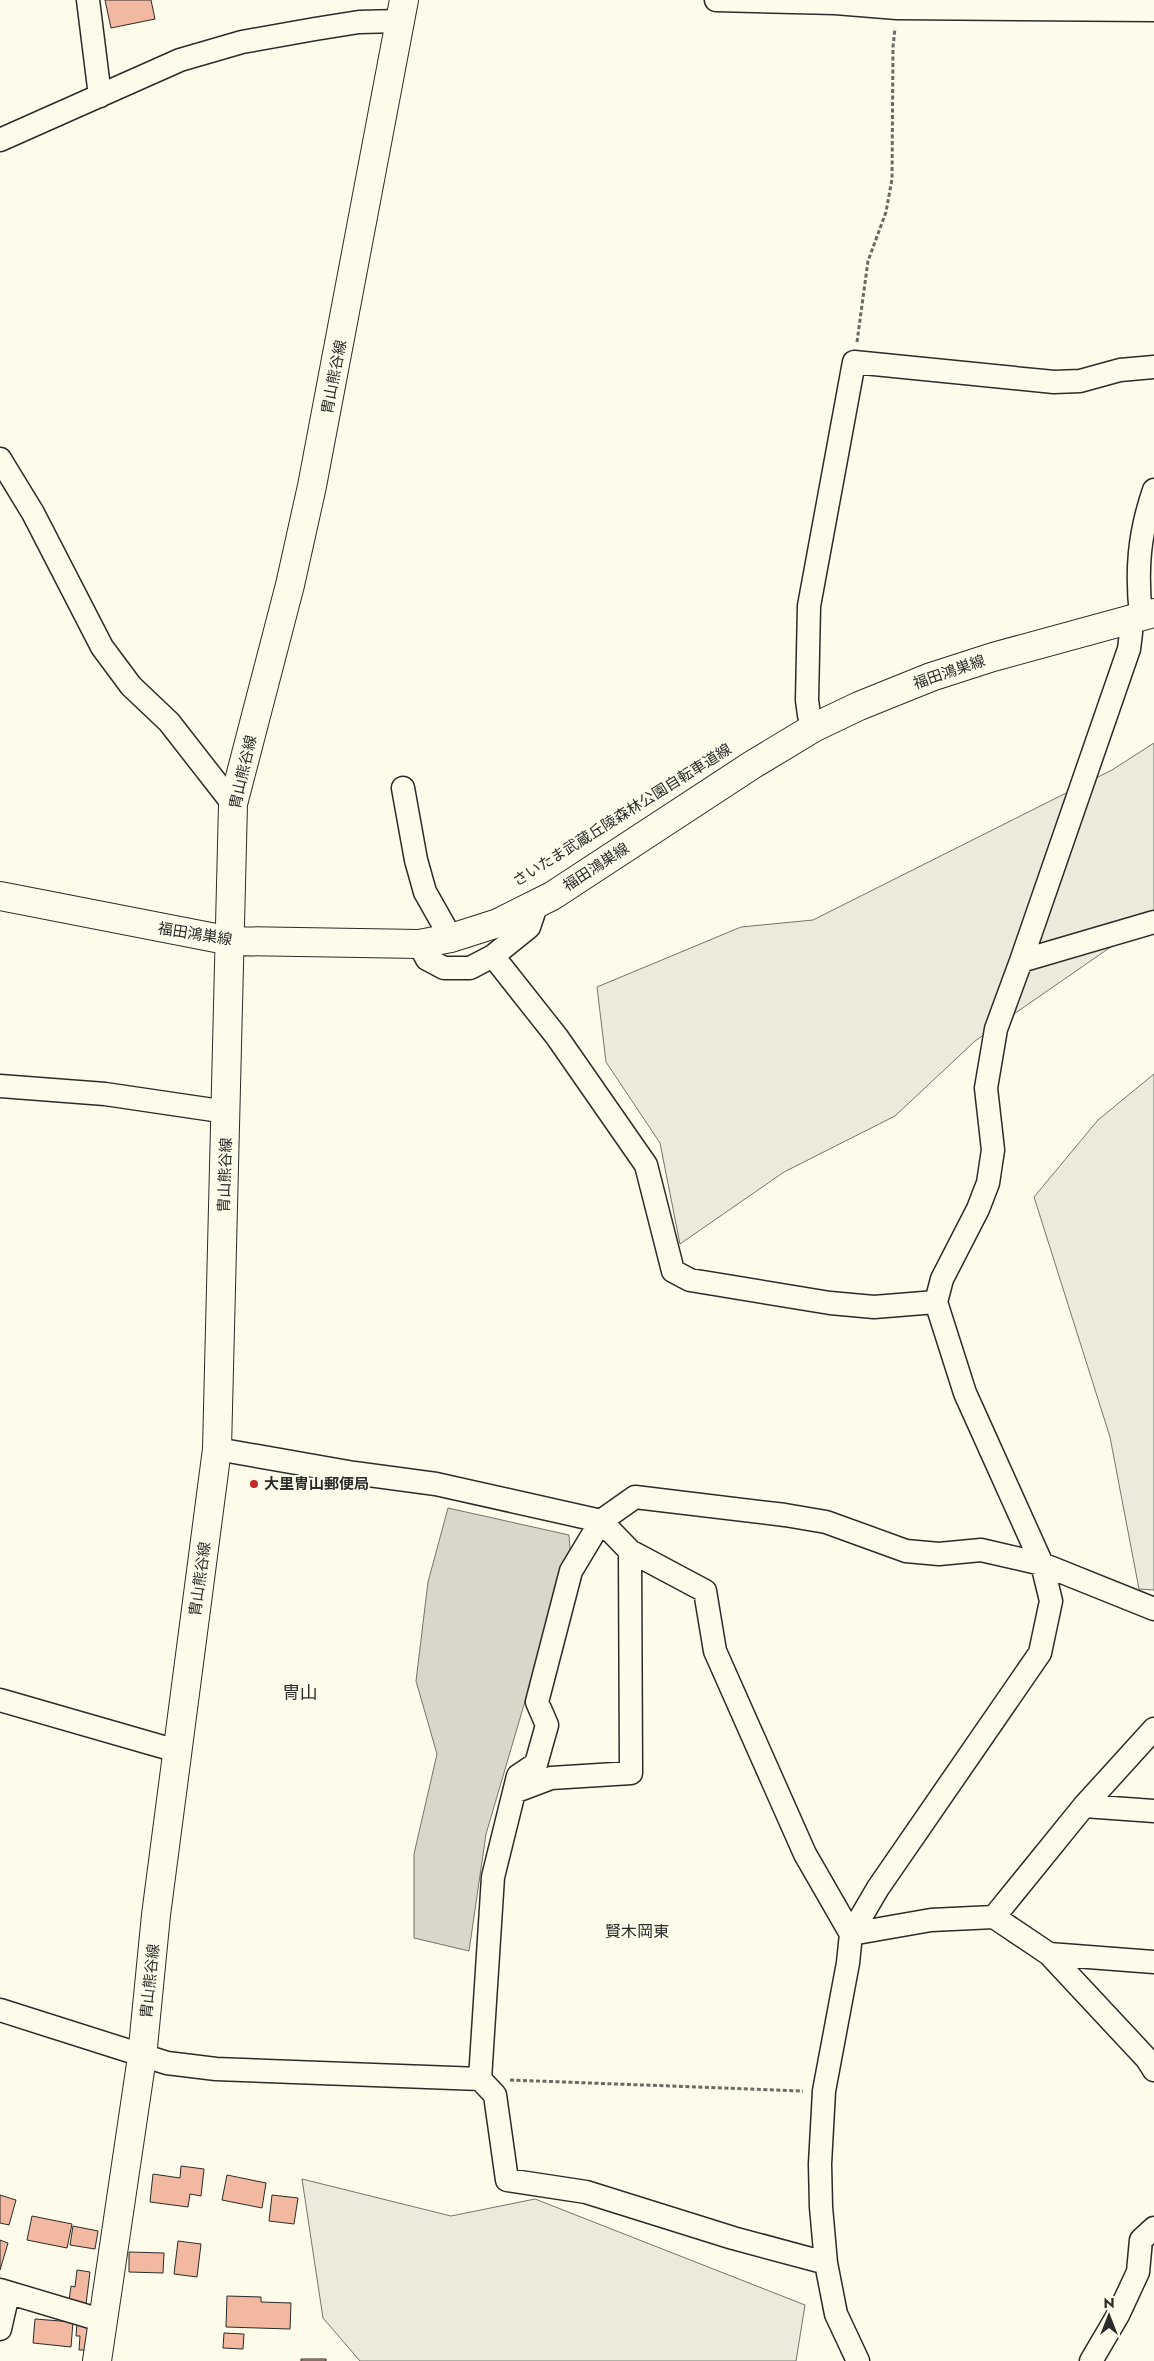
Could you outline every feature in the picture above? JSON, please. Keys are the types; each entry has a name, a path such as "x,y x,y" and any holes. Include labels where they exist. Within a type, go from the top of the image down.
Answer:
{"main road":[{"name":"胄山熊谷線","path":"98,2361 142,2057 156,1915 217,1449 227,1112 233,804 290,585 312,486 402,11"},
{"name":"福田鴻巣線","path":"0,896 231,941 419,944 451,938 498,923 552,896 815,727 930,677 1142,616"}],"street":[{"path":"88,0 100,96"},
{"path":"716,0 898,4 1131,5 1154,10"},
{"path":"0,140 180,60 242,42 359,22 402,11"},
{"path":"815,727 809,715 806,700 809,606 854,362 1054,382 1080,381 1120,370 1154,367"},
{"path":"0,459 33,513 102,647 130,686 169,722 233,804"},
{"path":"858,2361 836,2314 826,2263 820,2172 824,2091 848,1963 851,1934 878,1888 1040,1652 1051,1602 1042,1564 965,1393 936,1302 942,1279 978,1209 988,1183 994,1150 986,1088 996,1030 1022,961 1128,649 1131,633 1142,616 1139,551 1143,521 1154,490"},
{"path":"403,788 416,860 425,892 451,938"},
{"path":"419,944 428,959 444,968 470,968 493,956 529,927 537,903"},
{"path":"1022,961 1154,922"},
{"path":"493,956 557,1038 646,1165 672,1271 690,1280 830,1303 874,1307 936,1302"},
{"path":"0,1086 105,1094 227,1112"},
{"path":"217,1449 354,1473 436,1484 601,1521 630,1552 705,1591 715,1651 805,1854 851,1934"},
{"path":"480,2079 493,1876 518,1776 536,1764 547,1725 537,1702 571,1571 601,1521 635,1497 785,1515 826,1522 906,1552 939,1554 981,1550 1042,1564 1154,1609"},
{"path":"514,1792 551,1778 631,1773 630,1552"},
{"path":"0,1700 177,1751"},
{"path":"994,1917 1084,1806 1154,1729"},
{"path":"1084,1806 1154,1811"},
{"path":"851,1934 931,1920 994,1917 1049,1954 1147,2059 1154,2070"},
{"path":"1049,1954 1154,1962"},
{"path":"0,2010 142,2057 167,2063 216,2069 480,2079 495,2095 507,2180 586,2192 732,2238 826,2263"},
{"path":"1091,2361 1146,2273 1141,2240 1154,2228"},
{"path":"0,2329 4,2292 104,2321"}],"path":[{"path":"854,362 868,261 886,212 892,179 893,47 898,4"},
{"path":"480,2079 824,2091"}],"shaded area":[{"path":"1154,743 1154,917 975,1041 895,1116 784,1172 680,1244 660,1143 606,1062 597,987 741,927 813,920 1112,770"},
{"path":"1154,1074 1154,1590 1139,1589 1110,1437 1034,1197 1098,1120"},
{"path":"448,1508 569,1535 570,1548 486,1834 469,1951 414,1938 414,1854 437,1754 416,1681 428,1582"},
{"path":"302,2179 451,2216 535,2199 805,2305 796,2361 360,2361 323,2318"}],"building":[{"path":"105,0 151,0 155,19 111,28"},
{"path":"181,2166 204,2169 201,2196 190,2194 188,2207 150,2202 153,2174 180,2178"},
{"path":"227,2175 266,2183 262,2208 222,2200"},
{"path":"0,2195 16,2200 9,2225 0,2223"},
{"path":"272,2195 298,2198 294,2224 269,2221"},
{"path":"32,2216 72,2224 67,2248 27,2240"},
{"path":"73,2226 98,2231 95,2249 70,2245"},
{"path":"0,2240 8,2243 0,2270"},
{"path":"178,2241 201,2244 197,2277 174,2274"},
{"path":"129,2252 164,2253 163,2273 129,2272"},
{"path":"77,2270 90,2272 86,2304 69,2301 71,2286 75,2287"},
{"path":"227,2296 261,2297 261,2302 291,2303 290,2329 226,2327"},
{"path":"35,2319 73,2322 71,2347 33,2343"},
{"path":"77,2323 90,2324 87,2350 79,2350 80,2336 76,2336"},
{"path":"224,2333 244,2334 243,2349 223,2348"},
{"path":"301,2359 326,2359 326,2361 301,2361"}],"place":[{"name":"大里冑山郵便局","path":"254,1484"}],"district":[{"name":"冑山","path":"300,1693"},
{"name":"賢木岡東","path":"637,1931"}]}
